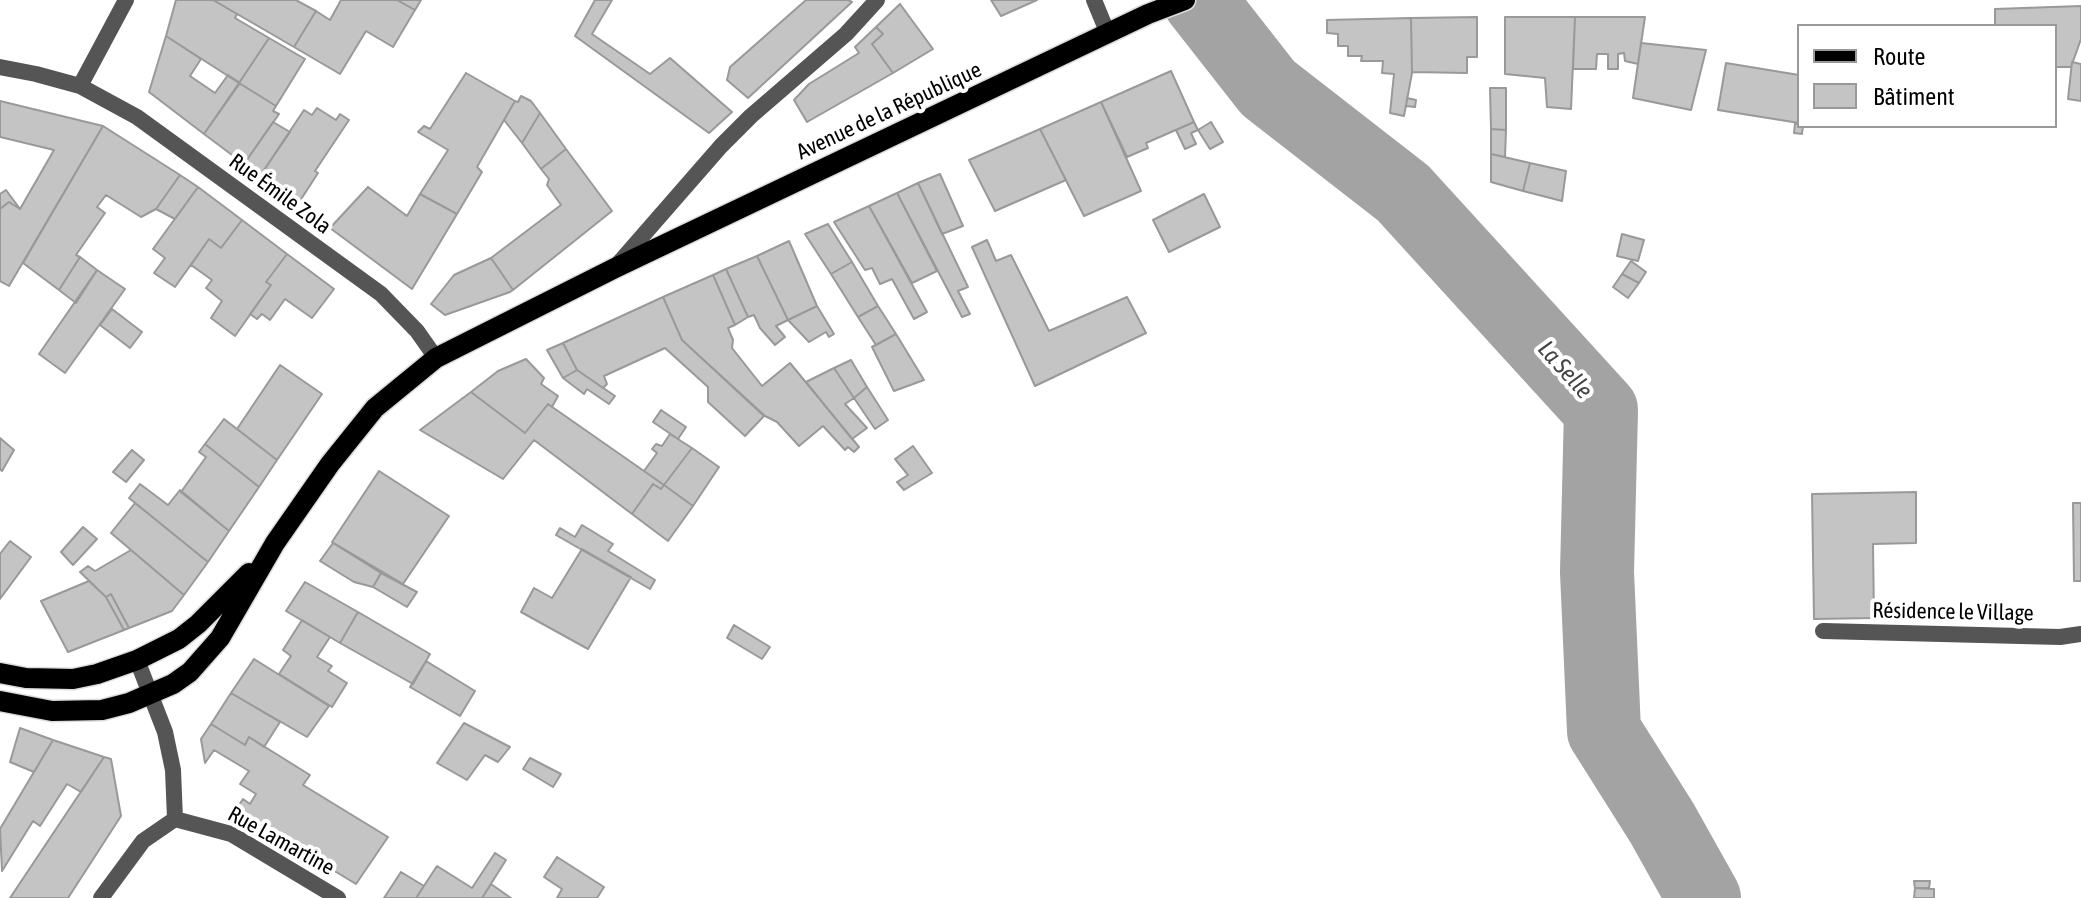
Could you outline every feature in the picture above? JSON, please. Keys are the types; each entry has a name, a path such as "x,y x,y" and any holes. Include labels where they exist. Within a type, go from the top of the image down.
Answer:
{"main road":[{"name":"Avenue de la République","path":"0,701 52,711 102,710 152,694 190,672 205,657 236,612 275,543 330,464 375,408 436,358 615,268 1148,14 1185,0"},
{"name":"Avenue de la République","path":"0,673 26,678 73,679 137,660 179,639 198,624 275,543"}],"street":[{"path":"80,86 126,0"},
{"name":"Avenue de la République","path":"615,268 721,146 846,34 877,0"},
{"path":"1094,0 1108,34"},
{"name":"Rue Émile Zola","path":"0,67 80,86 137,117 381,294 417,331 436,358"},
{"name":"Résidence le Village","path":"1823,631 2060,637 2081,634"},
{"path":"101,898 143,841 175,819 173,770 160,714 137,660"},
{"name":"Rue Lamartine","path":"175,819 231,834 338,898"}],"building":[{"path":"176,0 213,0 237,14 235,18 269,38 239,83 166,36"},
{"path":"213,0 296,0 316,11 294,47"},
{"path":"341,0 397,0 415,10 393,47 366,31 340,74 294,47 316,11 330,20"},
{"path":"397,0 421,0 415,10"},
{"path":"595,0 612,0 592,34 650,74 670,58 732,112 709,133 575,36"},
{"path":"806,0 852,2 748,98 727,80 730,67"},
{"path":"991,0 1037,0 1001,16"},
{"path":"900,4 933,49 893,73 872,44 883,34 876,27"},
{"path":"2081,6 2081,39 2071,67 2057,67 2057,24 1995,24 1995,9"},
{"path":"1477,17 1477,57 1467,57 1467,73 1412,72 1411,18"},
{"path":"1505,17 1575,17 1571,109 1547,107 1545,78 1505,74"},
{"path":"1575,17 1645,17 1638,64 1625,61 1624,53 1618,54 1618,69 1608,69 1608,54 1597,54 1596,69 1573,69"},
{"path":"1411,18 1412,73 1404,116 1390,113 1394,74 1382,73 1383,61 1361,61 1362,56 1348,56 1348,46 1338,46 1338,34 1327,33 1327,20"},
{"path":"876,27 883,34 872,44 893,73 807,122 794,100 809,84 859,53 855,47"},
{"path":"166,36 201,59 190,76 215,93 228,75 240,83 204,134 149,92"},
{"path":"269,38 305,59 276,106 239,83"},
{"path":"1641,43 1706,50 1691,110 1633,98"},
{"path":"2072,62 2081,64 2081,101 2068,99"},
{"path":"1726,63 1797,75 1797,123 1718,110"},
{"path":"1171,71 1194,122 1146,143 1148,148 1127,157 1101,102"},
{"path":"466,73 515,101 477,167 482,172 457,214 420,194 448,150 418,132 424,126 430,129"},
{"path":"239,83 276,106 273,111 279,114 244,164 204,134"},
{"path":"1490,88 1506,88 1506,130 1491,129"},
{"path":"521,96 531,101 540,113 522,143 504,120"},
{"path":"1407,98 1416,100 1415,107 1406,106"},
{"path":"0,101 103,126 9,286 0,281 0,209 9,202 20,209 54,150 0,137"},
{"path":"1101,102 1141,191 1084,216 1040,129"},
{"path":"317,108 336,120 340,114 349,120 315,171 318,173 298,204 260,176 304,110 312,115"},
{"path":"540,113 566,149 541,169 522,143"},
{"path":"273,122 290,132 260,176 244,164"},
{"path":"1194,122 1198,130 1191,133 1196,144 1185,149 1176,130"},
{"path":"1211,122 1223,142 1210,149 1198,130"},
{"path":"1795,123 1797,128 1803,128 1802,134 1794,133"},
{"path":"103,126 180,175 156,209 141,217 106,195 97,207 105,213 76,255 80,257 59,290 23,263"},
{"path":"1040,129 1066,180 995,211 969,160"},
{"path":"1491,129 1506,130 1505,157 1491,154"},
{"path":"566,149 612,211 513,290 491,258 561,205 547,185 549,179 541,169"},
{"path":"1491,154 1530,163 1523,191 1491,182"},
{"path":"1530,163 1566,171 1562,201 1523,191"},
{"path":"940,174 963,226 942,234 918,183"},
{"path":"180,175 198,187 175,219 156,209"},
{"path":"918,183 968,287 958,291 970,314 962,317 897,193"},
{"path":"198,187 242,220 221,248 209,239 175,287 154,273 165,258 153,249"},
{"path":"368,187 407,216 420,194 457,214 412,289 330,228"},
{"path":"6,190 20,209 9,202 0,209 0,194"},
{"path":"897,193 937,271 912,283 869,206"},
{"path":"1204,194 1220,227 1169,252 1153,220"},
{"path":"869,206 927,312 914,319 892,279 880,284 872,268 865,270 834,222"},
{"path":"242,220 287,254 266,282 271,285 235,336 211,318 222,301 206,288 212,280 191,265 209,239 221,248"},
{"path":"828,224 852,262 831,274 805,234"},
{"path":"1622,234 1644,240 1638,261 1617,256"},
{"path":"987,240 996,261 1011,255 1049,331 1127,297 1146,333 1035,386 972,247"},
{"path":"789,241 817,306 788,320 757,256"},
{"path":"287,254 334,289 312,318 285,299 270,320 262,314 257,319 250,314 271,285 266,282"},
{"path":"757,256 788,320 776,326 785,337 775,345 760,328 754,315 748,317 726,269"},
{"path":"80,257 97,270 76,303 59,290"},
{"path":"491,258 513,290 445,315 431,304 454,275"},
{"path":"1631,261 1646,272 1639,283 1622,274"},
{"path":"852,262 878,306 858,317 831,274"},
{"path":"726,269 748,317 735,325 713,275"},
{"path":"97,270 125,289 65,373 39,354"},
{"path":"1622,274 1639,283 1628,298 1613,287"},
{"path":"713,275 735,325 728,328 733,340 732,348 762,386 790,363 859,447 854,452 848,447 845,450 823,426 799,446 777,422 765,416 682,340 663,297"},
{"path":"663,297 682,340 764,416 745,436 708,402 708,387 665,348 604,376 607,384 603,388 577,370 563,343"},
{"path":"817,306 834,334 829,337 826,332 809,342 788,320"},
{"path":"878,306 896,334 876,345 858,317"},
{"path":"112,309 142,332 130,348 100,325"},
{"path":"896,334 924,380 894,391 872,347"},
{"path":"563,343 577,370 563,378 547,350"},
{"path":"526,359 544,378 541,384 558,396 552,407 548,404 525,433 471,392 498,371"},
{"path":"851,360 867,387 854,398 834,368"},
{"path":"280,365 322,394 277,460 237,429"},
{"path":"834,368 854,398 845,404 867,428 852,439 806,382"},
{"path":"577,370 615,396 609,404 587,389 584,394 563,378"},
{"path":"867,387 888,420 875,429 854,398"},
{"path":"471,392 525,433 548,404 664,485 661,489 653,484 632,514 534,440 503,479 420,430"},
{"path":"661,410 686,427 678,439 653,422"},
{"path":"224,419 277,460 259,487 205,444"},
{"path":"670,434 692,448 664,485 644,471 657,453 652,449 656,444 662,446"},
{"path":"0,438 14,450 2,471 0,469"},
{"path":"205,444 259,487 229,531 181,492 206,457 199,452"},
{"path":"913,446 932,473 904,490 897,482 908,475 895,459"},
{"path":"692,448 719,467 693,506 664,485"},
{"path":"132,450 144,460 126,482 113,472"},
{"path":"379,471 449,516 403,584 332,542"},
{"path":"140,484 168,505 180,490 229,531 208,562 129,498"},
{"path":"653,484 661,489 664,485 693,506 668,541 632,514"},
{"path":"1916,492 1916,543 1873,544 1874,618 1814,619 1812,494"},
{"path":"135,503 208,562 184,595 111,533"},
{"path":"2073,503 2081,503 2081,581 2074,581"},
{"path":"582,525 613,544 608,551 655,580 650,589 556,535 560,528 575,537"},
{"path":"83,527 97,539 73,565 61,552"},
{"path":"10,541 31,557 0,599 0,554"},
{"path":"333,543 381,573 373,587 354,582 320,561"},
{"path":"582,549 631,577 588,649 521,612 534,588 552,598"},
{"path":"131,550 184,595 172,611 129,628 111,594 106,597 80,572 88,566 95,571"},
{"path":"381,573 417,592 407,607 373,587"},
{"path":"89,581 106,597 124,630 68,652 41,601"},
{"path":"305,582 358,612 340,643 286,611"},
{"path":"111,594 129,628 124,630 106,597"},
{"path":"358,612 430,654 413,684 340,643"},
{"path":"302,620 330,637 317,657 332,666 328,671 347,683 332,707 279,674 291,656 283,650"},
{"path":"734,625 770,647 762,659 727,638"},
{"path":"254,659 329,706 307,737 231,693"},
{"path":"426,661 475,691 460,716 410,687"},
{"path":"231,693 280,722 264,747 249,737 245,745 211,724"},
{"path":"464,723 510,747 498,762 485,755 467,780 437,763"},
{"path":"211,724 245,745 249,737 310,775 303,785 388,837 356,884 235,811 243,799 250,804 256,794 240,784 249,771 214,750 205,763 201,739"},
{"path":"20,728 53,740 34,772 10,762"},
{"path":"53,740 104,757 81,792 67,784 40,826 33,821 2,871 0,829"},
{"path":"104,757 111,759 121,816 68,898 10,898"},
{"path":"530,758 561,774 553,787 523,769"},
{"path":"495,853 506,860 482,898 416,898 437,866 472,888"},
{"path":"557,857 604,887 597,898 557,898 562,889 544,877"},
{"path":"401,872 424,886 416,898 384,898"},
{"path":"1914,881 1930,881 1929,888 1915,888"},
{"path":"491,884 511,898 482,898"},
{"path":"1915,888 1934,889 1934,898 1914,898"}],"waterway":[{"name":"La Selle","path":"1199,0 1268,88 1403,193 1601,410 1597,572 1604,731 1662,823 1704,898"}]}
